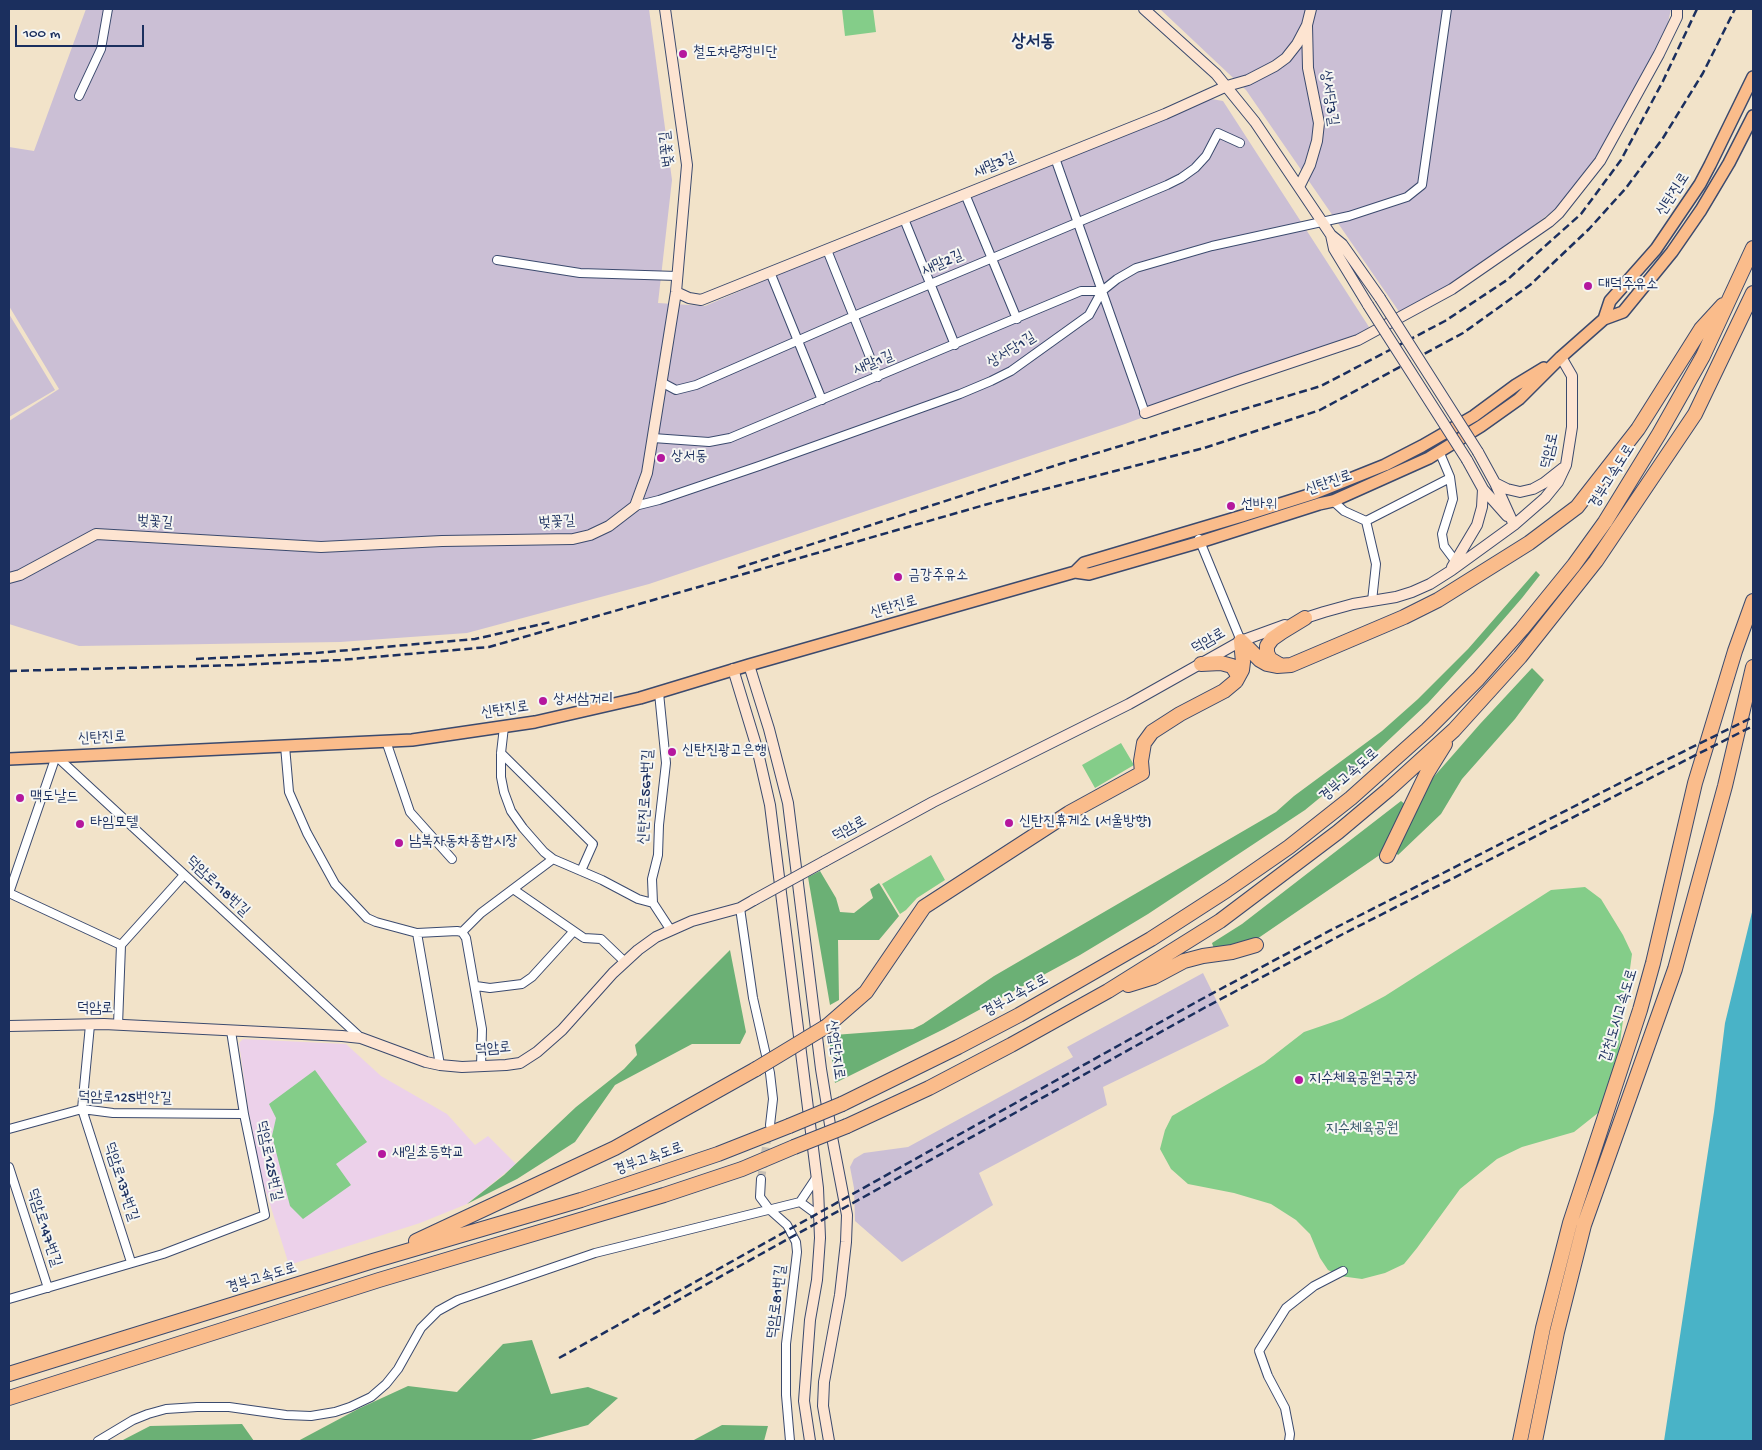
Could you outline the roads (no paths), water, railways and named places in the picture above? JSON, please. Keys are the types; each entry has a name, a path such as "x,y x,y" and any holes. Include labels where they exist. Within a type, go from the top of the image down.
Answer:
{"highway":[{"name":"경부고속도로","path":"9,1374 373,1261 581,1200 718,1154 842,1104 1019,1016 1151,939 1212,900 1297,841 1351,798 1426,730 1478,679 1522,629 1574,565 1605,522 1631,481 1684,392 1703,356 1753,248"},
{"path":"1241,641 1260,660 1267,664 1285,666 1404,617 1438,600 1529,543 1577,507 1638,430 1701,330 1733,293"},
{"name":"경부고속도로","path":"9,1398 379,1280 664,1195 742,1169 847,1126 929,1088 1011,1046 1108,991 1220,921 1338,832 1388,790 1454,730 1520,657 1596,561 1695,414 1753,293"},
{"name":"갑천도시고속도로","path":"1520,1441 1543,1328 1565,1242 1654,963 1695,782 1734,651 1753,601"},
{"path":"1285,666 1270,660 1267,653 1268,646 1272,639 1305,618"},
{"path":"373,1261 615,1148 756,1069 827,1026 866,992 924,907 1068,812 1142,773 1141,761 1144,743 1152,732 1180,714 1224,691 1236,681 1242,670 1243,662 1241,641"},
{"path":"1201,664 1220,663 1232,666 1238,675 1236,681"},
{"path":"1535,1441 1557,1332 1584,1226 1675,969 1724,786 1753,667"},
{"path":"1387,856 1427,773 1454,730"},
{"path":"1108,991 1154,976 1184,961 1232,952 1256,945"}],"main road":[{"name":"신탄진로","path":"1604,320 1610,301 1656,249 1695,192 1753,77"},
{"name":"신탄진로","path":"9,759 412,740 535,722 659,693 749,664 1075,572 1089,574 1333,501 1391,476 1481,426 1519,399 1561,357 1604,320 1623,312 1672,252 1701,210 1729,163 1753,116"},
{"name":"신탄진로","path":"1075,572 1084,563 1315,493 1385,465 1474,416 1516,385 1561,357"}],"street":[{"path":"79,96 100,50 108,9"},
{"name":"벚꽃길","path":"9,578 20,575 96,534 321,547 442,541 573,539 590,535 609,526 635,506 647,473 676,292 687,165 665,9"},
{"path":"1144,9 1216,74 1255,122 1322,222 1330,235 1334,249 1467,460 1482,489 1514,525"},
{"name":"상서당3길","path":"1299,188 1310,165 1317,142 1319,123 1310,80 1307,25 1311,9"},
{"name":"상서당1길","path":"635,506 659,500 759,466 960,394 991,381 1011,371 1089,315 1102,291 1117,278 1136,268 1212,246 1322,222 1407,197 1422,185 1447,9"},
{"path":"1055,158 1145,414 1358,340 1452,289 1549,222 1559,213 1600,161 1659,54 1677,17 1677,9"},
{"name":"새말3길","path":"676,292 689,298 702,300 1165,114 1227,86 1248,80 1276,66 1286,58 1297,44 1307,25"},
{"name":"새말2길","path":"661,382 676,390 696,384 1181,178 1195,168 1206,156 1218,133 1240,144"},
{"path":"965,194 1017,319"},
{"path":"904,219 955,345"},
{"path":"1330,235 1342,244 1380,298 1478,452 1495,483 1514,525"},
{"path":"827,250 878,377"},
{"path":"497,260 580,273 677,276"},
{"path":"770,272 822,400"},
{"name":"새말1길","path":"653,438 710,442 730,438 1081,291 1102,291"},
{"name":"덕암로","path":"9,1026 118,1025 361,1038 426,1062 440,1065 481,1067 520,1062 537,1052 562,1030 625,962 656,937 670,929 740,908 933,802 1129,704 1241,641 1324,612 1412,592 1448,572 1514,525 1546,498 1558,482 1566,465 1572,428 1572,376 1561,357"},
{"path":"1439,451 1450,478 1454,499 1442,534 1444,546 1456,562"},
{"path":"1495,483 1507,489 1520,492 1533,489 1555,475 1566,465"},
{"path":"1366,521 1450,478"},
{"path":"1448,572 1456,562 1477,525 1482,507 1482,489"},
{"path":"1333,501 1344,511 1366,521"},
{"path":"1366,521 1376,564 1372,601"},
{"path":"1196,530 1241,641"},
{"name":"산업단지로","path":"749,664 769,729 788,803 821,1069 847,1214 840,1295 824,1382 823,1406 828,1441"},
{"path":"733,669 757,748 770,806 816,1178 820,1238 817,1280 810,1320 804,1401 810,1441"},
{"name":"신탄진로567번길","path":"653,903 652,879 658,855 659,825 666,763 659,693"},
{"path":"504,727 501,753 501,777 504,792 511,811 544,852 553,859 602,880 638,899 653,903 670,929"},
{"path":"386,741 410,812 452,859"},
{"path":"285,746 289,792 307,833 334,884 367,918 376,922 417,933 462,932"},
{"path":"501,753 593,844 581,871"},
{"path":"56,756 9,893 121,945"},
{"name":"덕암로118번길","path":"56,756 361,1038"},
{"path":"462,932 481,912 553,859"},
{"path":"118,1025 121,945 184,875"},
{"path":"513,889 573,932 584,938 601,939 625,962"},
{"path":"740,908 753,998 770,1073 773,1099 770,1125"},
{"path":"462,932 470,952 476,986 482,1029 481,1067"},
{"path":"476,986 490,988 522,984 532,977 573,932"},
{"path":"417,933 440,1065"},
{"name":"덕암로137번길","path":"90,1025 82,1109 131,1262"},
{"name":"덕암로125번길","path":"131,1262 163,1254 265,1215 244,1114 230,1031"},
{"name":"덕암로125번안길","path":"9,1129 82,1109 113,1113 244,1114"},
{"name":"덕암로147번길","path":"9,1167 48,1288 9,1299"},
{"path":"98,1441 133,1420 166,1409 228,1407 286,1415 311,1416 350,1407 371,1397 386,1384 406,1355 421,1328 438,1311 458,1300 596,1253 800,1202 816,1178"},
{"name":"덕암로81번길","path":"761,1179 760,1197 769,1209 787,1225 796,1242 797,1252 786,1344 786,1395 790,1441"},
{"path":"800,1202 819,1216"},
{"path":"48,1288 131,1262"},
{"path":"1289,1441 1290,1434 1285,1408 1268,1376 1259,1351 1286,1308 1314,1286 1343,1271"}],"water":[{"path":"1753,908 1753,1441 1664,1441 1714,1112 1725,1023"}],"tunnel":[{"path":"761,1179 768,1134"}],"railway":[{"path":"738,568 1060,464 1321,386 1445,321 1507,280 1581,214 1621,160 1663,81 1697,9"},
{"path":"9,671 239,665 340,660 489,647 995,502 1204,448 1320,410 1463,333 1530,285 1589,229 1626,188 1663,138 1703,73 1735,9"},
{"path":"196,659 315,653 475,639 551,622"},
{"path":"559,1358 1200,1000 1333,929 1753,717"},
{"path":"653,1314 1204,1008 1343,934 1753,726"}],"place":[{"name":"철도차량정비단","path":"683,54"},
{"name":"대덕주유소","path":"1588,286"},
{"name":"상서동","path":"661,458"},
{"name":"선바위","path":"1231,506"},
{"name":"금강주유소","path":"898,577"},
{"name":"상서삼거리","path":"543,701"},
{"name":"신탄진광고은행","path":"672,752"},
{"name":"맥도날드","path":"20,798"},
{"name":"신탄진휴게소 (서울방향)","path":"1009,823"},
{"name":"타임모텔","path":"80,824"},
{"name":"남북자동차종합시장","path":"399,843"},
{"name":"지수체육공원국궁장","path":"1299,1080"},
{"name":"새일초등학교","path":"382,1154"}],"district":[{"name":"상서동","path":"1033,43"}],"park label":[{"name":"지수체육공원","path":"1362,1130"}]}
